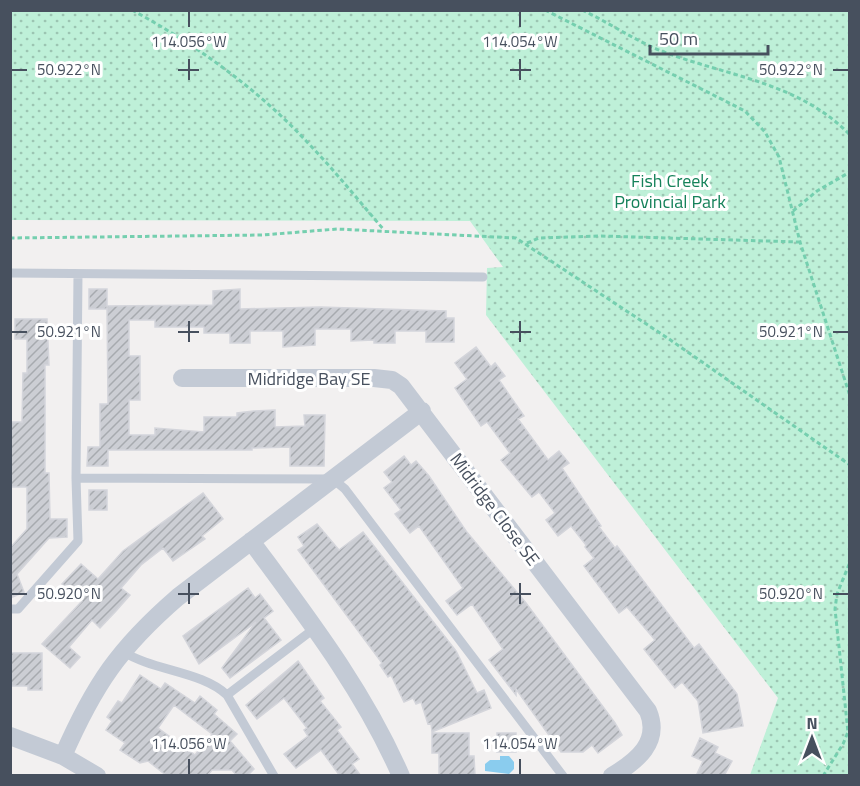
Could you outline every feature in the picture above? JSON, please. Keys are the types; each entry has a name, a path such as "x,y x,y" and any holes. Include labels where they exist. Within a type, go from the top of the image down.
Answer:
{"street":[{"name":"Midridge Bay SE","path":"182,378 385,379 401,386 422,411"},
{"path":"63,756 94,691 122,651 141,629 178,597 422,411"},
{"name":"Midridge Close SE","path":"422,411 648,711 652,736 646,750 612,776"},
{"path":"251,541 315,628 373,715 401,776"},
{"path":"10,736 63,756 97,776"}],"lane":[{"path":"10,273 483,277"},
{"path":"10,609 18,609 78,541 76,478 78,274"},
{"path":"76,478 333,479 345,489 563,776"},
{"path":"227,695 315,628"},
{"path":"122,651 138,661 217,685 227,695 274,776"}],"path":[{"path":"132,10 167,31 268,104 309,143 384,230"},
{"path":"545,10 752,116 765,132 778,157 800,242 849,396"},
{"path":"582,10 663,51 766,84 807,101 824,112 849,135"},
{"path":"793,211 817,191 849,172"},
{"path":"527,243 539,238 601,236 800,242"},
{"path":"823,776 848,732 835,609 837,594 849,562"}],"green space":[{"name":"Fish Creek Provincial Park","path":"11,11 849,11 849,775 750,775 778,698 486,315 487,268 503,267 470,221 11,220"}],"water":[{"path":"500,756 509,756 514,762 514,769 509,774 485,771 485,764 490,760 500,760"}],"building":[{"path":"89,289 107,289 107,309 89,309"},
{"path":"240,289 240,309 320,307 446,311 446,318 454,318 454,342 426,342 426,331 395,331 395,343 374,343 374,340 351,341 351,329 315,329 315,345 283,347 283,331 250,331 250,343 230,343 230,333 204,333 204,327 155,327 155,320 129,320 129,356 140,356 140,400 129,400 129,435 155,435 155,428 204,432 204,417 237,417 237,413 254,411 275,410 275,427 305,426 304,415 325,415 324,466 290,466 290,447 252,448 252,450 108,450 108,466 87,466 88,447 100,447 100,404 108,404 107,306 213,305 213,291"},
{"path":"15,319 47,319 49,365 45,365 45,473 49,473 50,519 67,519 67,537 49,538 17,574 24,592 10,598 10,548 27,529 27,487 11,487 11,422 22,422 23,373 27,373 27,339 15,339"},
{"path":"476,347 491,367 495,363 505,376 499,380 524,416 518,419 548,460 559,451 569,463 562,468 601,526 599,527 615,548 617,546 694,648 699,644 737,694 743,726 703,733 698,701 682,682 675,688 644,649 655,640 627,607 619,613 584,566 594,558 585,547 586,545 571,526 558,536 546,520 555,513 539,492 532,497 501,460 510,453 487,422 481,426 455,388 467,379 455,363"},
{"path":"404,456 411,465 416,461 429,476 466,531 526,603 615,723 622,735 598,753 592,745 583,752 561,752 516,689 516,695 489,660 503,649 472,604 457,615 446,601 463,588 419,526 410,533 395,514 401,510 384,488 392,482 384,472"},
{"path":"89,490 107,490 107,510 89,510"},
{"path":"203,493 223,519 202,536 205,539 173,561 163,548 141,565 121,588 130,595 116,611 100,628 92,620 69,647 80,657 70,668 42,644 82,601 62,584 81,564 98,579 123,551"},
{"path":"317,524 339,550 363,532 456,651 477,693 484,690 491,708 432,732 431,723 428,724 421,702 416,704 413,698 404,702 391,675 388,677 380,665 382,663 298,550 304,546 298,537"},
{"path":"248,588 255,598 260,594 273,611 264,618 281,640 230,678 222,668 256,622 199,664 183,636"},
{"path":"10,653 42,653 42,690 28,690 28,686 10,686"},
{"path":"298,661 324,698 320,701 341,727 337,730 359,759 352,764 361,776 340,776 321,750 296,768 284,754 308,736 304,730 307,728 284,698 257,719 246,705"},
{"path":"140,675 161,689 165,683 195,703 200,696 217,710 214,714 237,734 230,741 254,769 247,776 237,776 232,770 212,770 207,776 167,776 148,761 140,763 120,750 125,743 106,730 112,721 107,717 118,701 122,703","holes":["174,705 212,734 195,755 158,728"]},
{"path":"432,733 469,733 469,756 474,756 475,776 439,776 439,753 432,753"},
{"path":"497,733 516,733 516,752 497,752"},
{"path":"700,738 718,747 715,753 732,761 724,776 696,776 703,761 692,756"}]}
